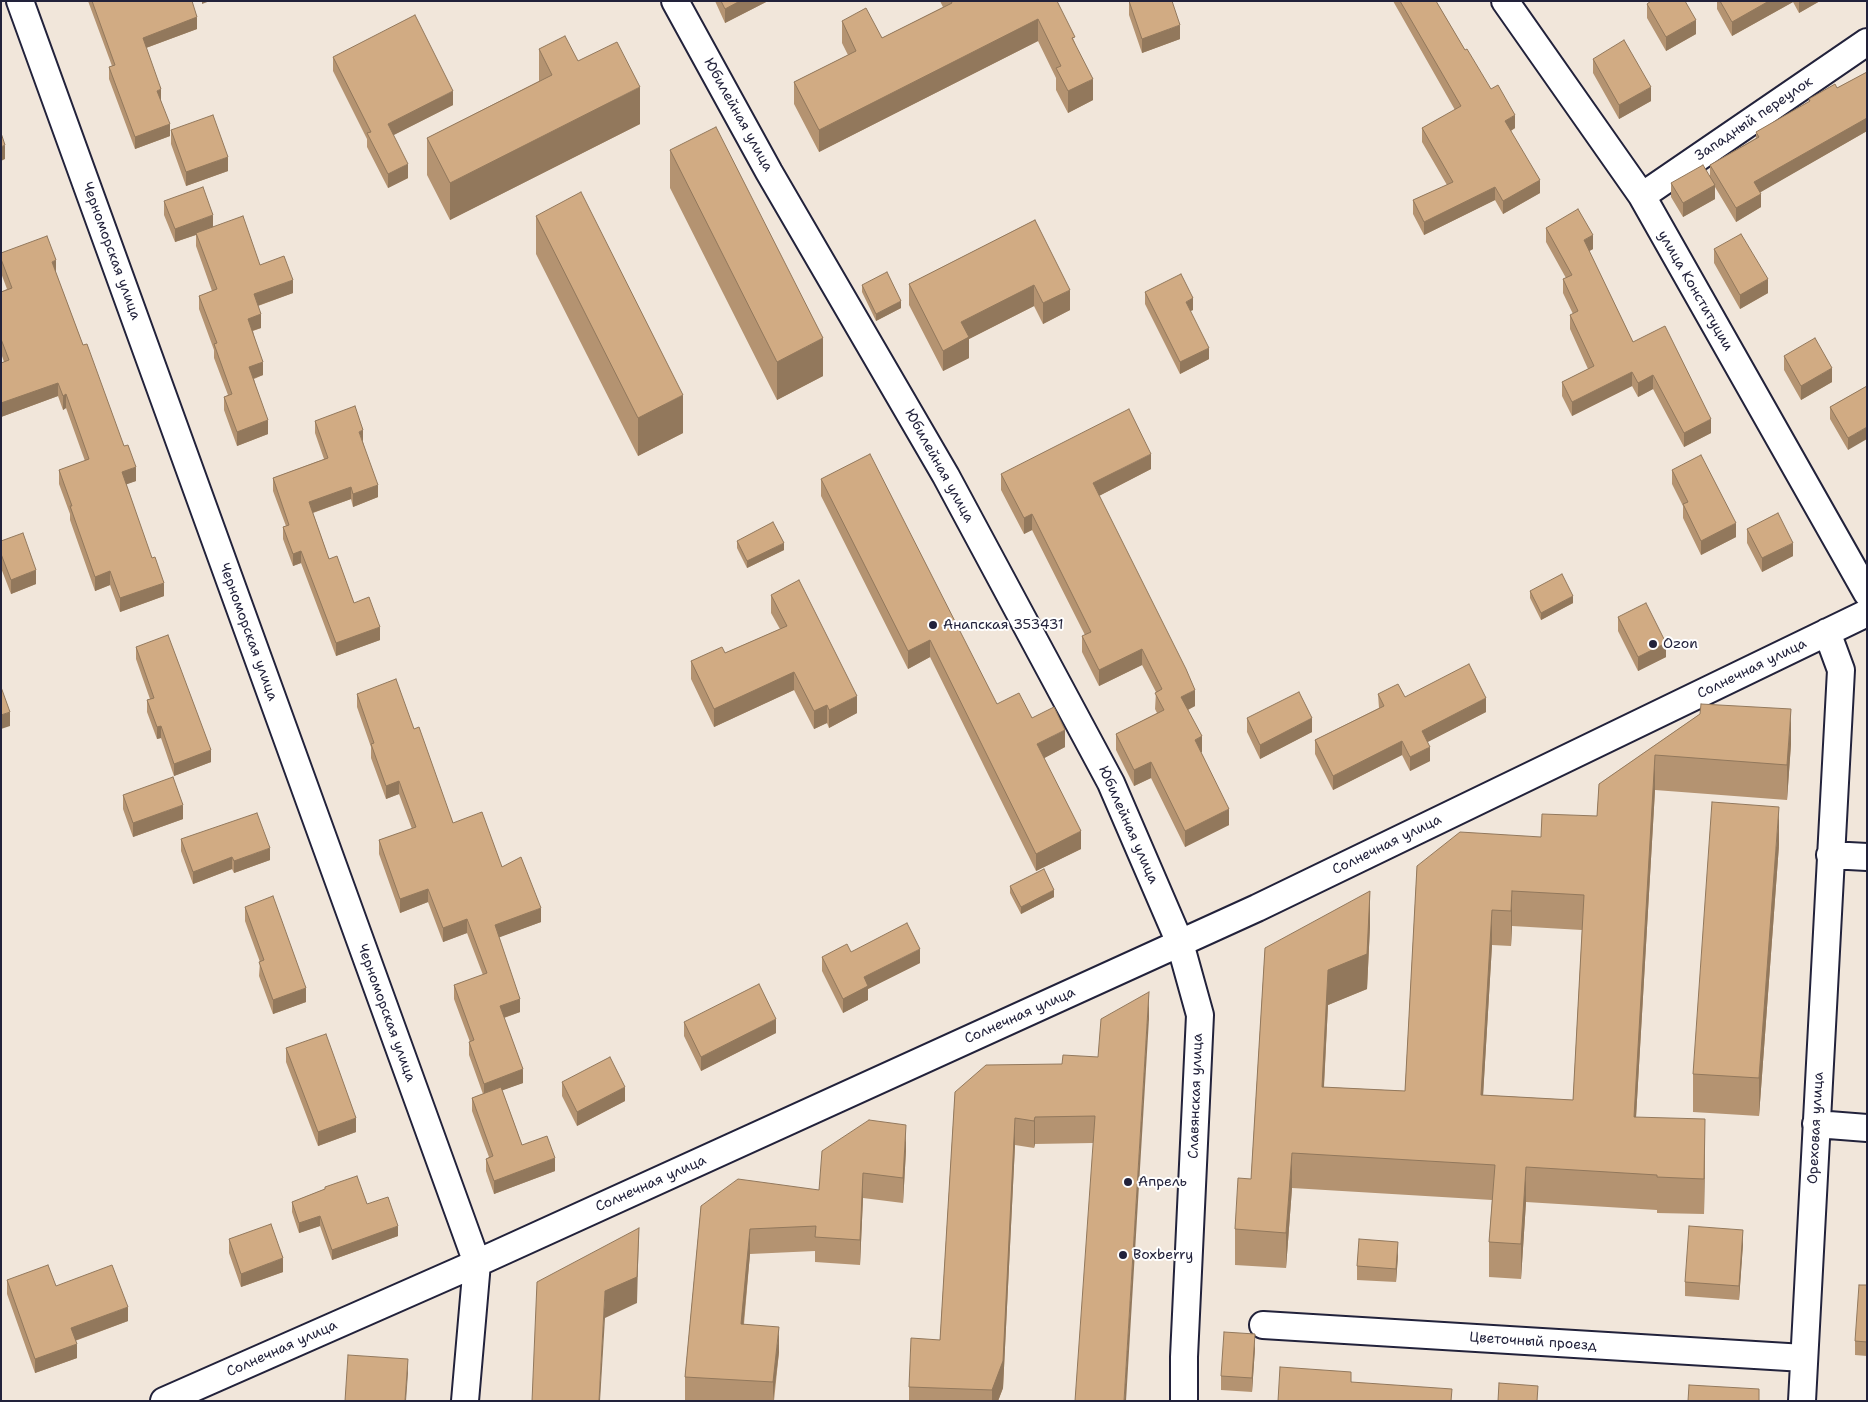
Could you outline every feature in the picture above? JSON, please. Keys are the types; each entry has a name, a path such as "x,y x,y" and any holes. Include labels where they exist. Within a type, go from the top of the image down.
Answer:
{"street":[{"name":"Черноморская улица","path":"20,1 476,1263"},
{"name":"Юбилейная улица","path":"675,1 769,172 946,476 1111,783 1180,943"},
{"name":"улица Конституции","path":"1506,1 1642,196 1867,592"},
{"name":"Западный переулок","path":"1642,196 1867,42"},
{"name":"Солнечная улица","path":"164,1401 476,1263 1257,908 1867,613"},
{"name":"Ореховая улица","path":"1802,1401 1841,670 1827,632"},
{"path":"1830,855 1867,857"},
{"name":"Славянская улица","path":"1180,943 1200,1015 1184,1357 1184,1401"},
{"path":"1816,1124 1867,1128"},
{"path":"465,1401 476,1263"},
{"name":"Цветочный проезд","path":"1263,1325 1804,1358"}],"building":[{"path":"92,1 192,1 197,17 143,38 161,89 157,91 170,124 135,137 109,67 115,65"},
{"path":"721,1 740,1 725,9"},
{"path":"951,1 1057,1 1075,37 1072,38 1093,79 1068,91 1056,68 1061,66 1038,19 819,130 794,82 856,51 842,21 866,8 882,38 952,3"},
{"path":"1129,1 1172,1 1180,25 1142,39"},
{"path":"1400,1 1436,1 1491,89 1498,85 1515,115 1505,121 1540,180 1503,201 1495,187 1424,222 1413,200 1453,182 1422,128 1461,106"},
{"path":"1651,1 1685,1 1696,20 1666,37 1647,4"},
{"path":"1720,1 1769,1 1732,22"},
{"path":"415,15 453,91 388,124 408,164 388,174 367,133 371,132 333,57"},
{"path":"565,36 578,61 617,42 640,87 450,183 427,138 552,75 539,49"},
{"path":"1624,40 1651,87 1619,105 1593,59"},
{"path":"1867,72 1867,118 1754,182 1761,194 1736,208 1710,165 1759,137 1756,132 1810,101 1809,99 1835,84 1837,88"},
{"path":"213,115 228,157 186,172 171,130"},
{"path":"716,127 823,338 777,362 670,150"},
{"path":"1,133 5,145 1,147"},
{"path":"1703,165 1715,185 1683,203 1671,183"},
{"path":"203,187 213,215 175,229 164,201"},
{"path":"581,192 683,395 638,418 536,216"},
{"path":"1578,209 1593,235 1584,240 1633,342 1665,326 1711,419 1684,433 1653,375 1638,383 1632,372 1572,402 1562,382 1594,366 1570,315 1578,311 1563,279 1572,275 1546,228"},
{"path":"243,216 260,265 284,256 293,280 254,294 261,314 248,319 263,362 249,367 268,420 237,432 224,397 232,394 214,344 217,343 199,296 217,289 196,233"},
{"path":"1035,220 1070,290 1043,303 1034,285 961,322 969,337 943,351 909,284"},
{"path":"1741,234 1768,279 1740,295 1714,249"},
{"path":"47,236 56,260 52,262 83,345 87,344 124,446 128,445 136,467 122,472 152,558 155,557 164,583 120,598 110,571 95,577 59,470 89,459 66,394 63,396 58,383 1,403 1,363 9,360 1,339 1,292 12,288 1,259 1,253"},
{"path":"887,272 901,301 876,314 862,285"},
{"path":"1181,274 1193,298 1186,302 1209,348 1180,362 1145,292"},
{"path":"1815,338 1832,368 1801,386 1784,356"},
{"path":"1867,386 1867,427 1848,438 1830,407"},
{"path":"355,406 363,430 359,432 378,485 353,494 351,487 309,502 329,559 337,556 354,603 369,597 380,627 336,643 301,551 293,554 283,527 289,525 273,478 328,458 315,421"},
{"path":"1129,409 1151,454 1093,483 1195,690 1181,697 1202,736 1195,740 1229,809 1185,831 1151,762 1134,770 1116,734 1164,710 1155,693 1162,689 1142,649 1099,670 1082,636 1091,632 1032,514 1024,518 1001,474"},
{"path":"870,454 997,704 1019,693 1032,718 1054,707 1065,730 1037,744 1081,831 1036,854 930,640 908,651 821,479"},
{"path":"1701,455 1736,523 1701,541 1683,504 1688,502 1672,470"},
{"path":"1778,513 1793,543 1762,558 1747,529"},
{"path":"773,522 784,543 747,561 737,541"},
{"path":"23,533 36,570 11,580 1,554 1,541"},
{"path":"1562,574 1573,596 1541,613 1530,591"},
{"path":"799,580 857,696 829,710 827,705 814,711 794,672 714,709 691,661 722,647 725,653 787,626 771,595"},
{"path":"1646,603 1666,643 1638,657 1618,617"},
{"path":"168,635 211,750 174,764 161,726 157,727 147,700 154,698 136,647"},
{"path":"1469,664 1486,698 1422,731 1430,747 1410,757 1402,741 1333,776 1315,740 1384,706 1378,694 1398,684 1405,697"},
{"path":"396,679 414,729 419,727 453,823 482,812 502,867 521,857 541,908 495,925 520,999 500,1006 523,1069 484,1084 469,1042 474,1040 454,985 487,973 467,919 443,928 428,889 400,899 379,840 416,827 399,781 386,786 371,744 374,743 357,694"},
{"path":"1,687 10,712 1,715"},
{"path":"1299,692 1312,718 1260,745 1247,718"},
{"path":"1701,704 1791,709 1787,765 1655,755 1634,1117 1705,1119 1704,1179 1526,1167 1521,1244 1489,1242 1495,1165 1292,1153 1286,1233 1235,1229 1238,1178 1251,1179 1265,948 1370,891 1367,954 1328,970 1322,1087 1405,1091 1417,866 1460,832 1541,837 1542,814 1597,816 1599,784 1700,714","holes":["1512,891 1584,895 1573,1100 1481,1095 1492,910 1511,911"]},
{"path":"173,777 183,805 133,823 123,795"},
{"path":"1712,802 1779,807 1759,1078 1693,1074"},
{"path":"257,813 270,848 234,861 232,857 193,872 181,839"},
{"path":"1044,869 1054,890 1021,907 1010,886"},
{"path":"273,896 306,988 273,1000 259,962 264,960 245,907"},
{"path":"907,923 920,949 864,977 868,986 843,999 822,957 847,944 851,952"},
{"path":"759,984 776,1019 701,1057 684,1022"},
{"path":"1149,992 1124,1401 1075,1401 1095,1116 1035,1117 1034,1121 1015,1118 1003,1361 992,1390 909,1387 911,1338 940,1340 955,1092 986,1065 1062,1064 1063,1055 1098,1057 1101,1019"},
{"path":"326,1034 356,1118 318,1132 286,1048"},
{"path":"610,1057 625,1087 577,1112 562,1082"},
{"path":"501,1087 522,1145 547,1136 555,1158 494,1181 486,1159 493,1156 472,1098"},
{"path":"869,1120 906,1125 903,1178 863,1173 860,1240 815,1237 816,1226 750,1229 741,1324 779,1327 773,1382 685,1377 701,1206 738,1179 819,1190 822,1151"},
{"path":"357,1176 367,1204 388,1197 398,1226 332,1250 320,1216 299,1223 292,1202 325,1189 325,1187"},
{"path":"271,1224 283,1258 241,1274 229,1239"},
{"path":"1689,1226 1743,1230 1739,1286 1685,1282"},
{"path":"639,1228 637,1277 605,1291 599,1401 532,1401 537,1282"},
{"path":"1359,1239 1398,1242 1396,1269 1357,1266"},
{"path":"48,1265 56,1286 112,1265 128,1307 71,1328 77,1344 35,1359 7,1280"},
{"path":"1859,1285 1867,1285 1867,1342 1855,1341"},
{"path":"1224,1332 1255,1334 1252,1378 1221,1376"},
{"path":"348,1355 408,1359 405,1401 345,1401"},
{"path":"1280,1367 1351,1372 1351,1382 1452,1389 1451,1401 1278,1401"},
{"path":"1499,1383 1538,1386 1537,1401 1498,1401"},
{"path":"1689,1385 1759,1389 1759,1401 1688,1401"}],"place":[{"name":"Анапская 353431","path":"933,625"},
{"name":"Ozon","path":"1653,644"},
{"name":"Апрель","path":"1128,1182"},
{"name":"Boxberry","path":"1123,1255"}]}
